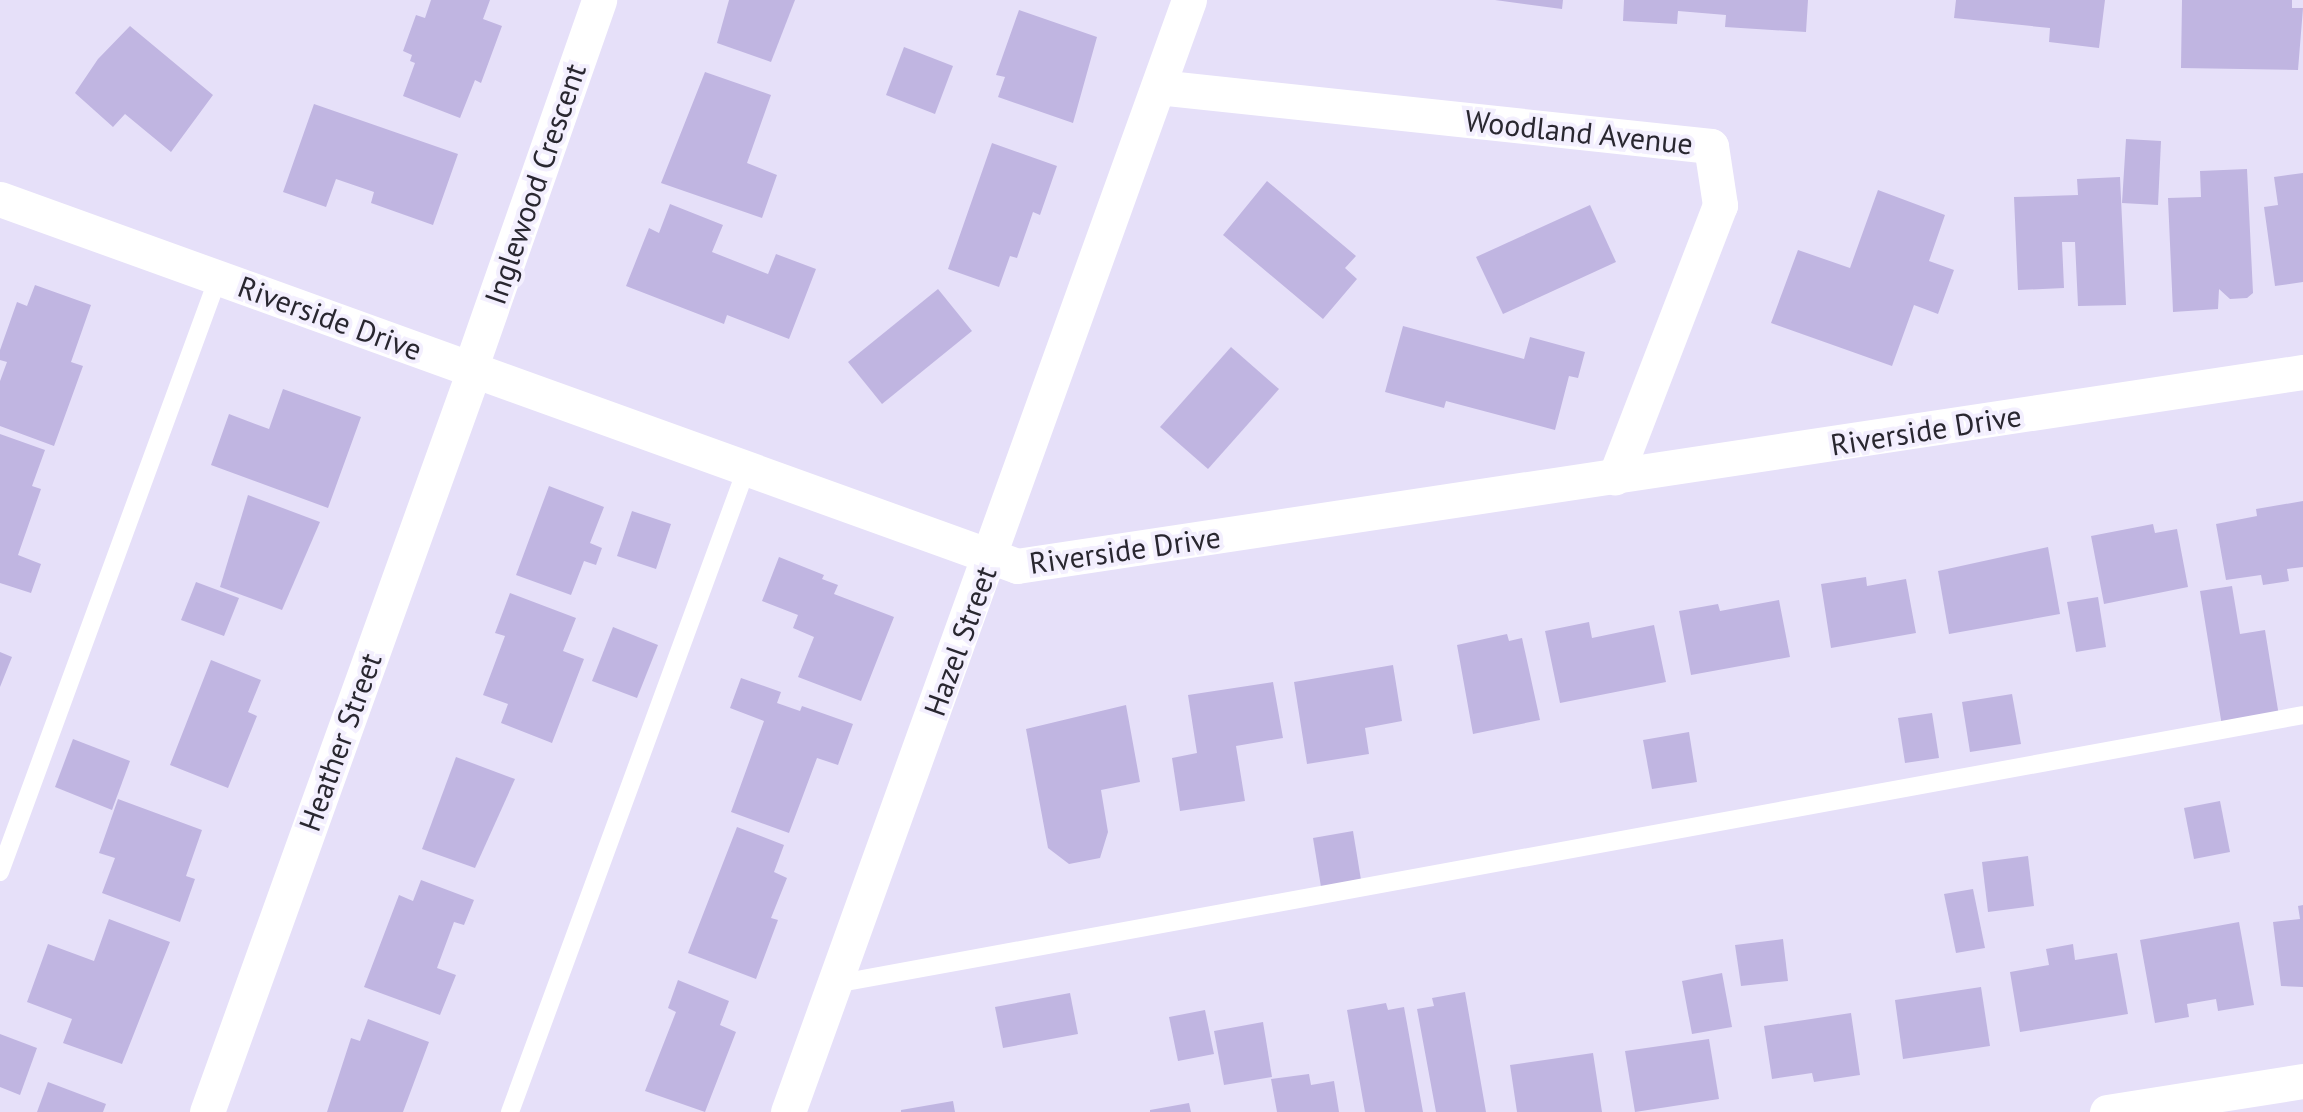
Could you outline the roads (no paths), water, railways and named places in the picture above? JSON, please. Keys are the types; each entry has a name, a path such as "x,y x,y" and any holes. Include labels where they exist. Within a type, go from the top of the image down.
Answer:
{"street":[{"name":"Inglewood Crescent","path":"472,371 599,0"},
{"name":"Hazel Street","path":"788,1112 1190,0"},
{"name":"Woodland Avenue","path":"1158,87 1711,146 1720,205 1615,477"},
{"name":"Riverside Drive","path":"0,199 1017,566 2303,372"},
{"name":"Heather Street","path":"207,1112 472,371"},
{"path":"2108,1112 2303,1080"}],"lane":[{"path":"0,872 218,278"},
{"path":"510,1112 746,470"},
{"path":"835,984 2303,714"}]}
